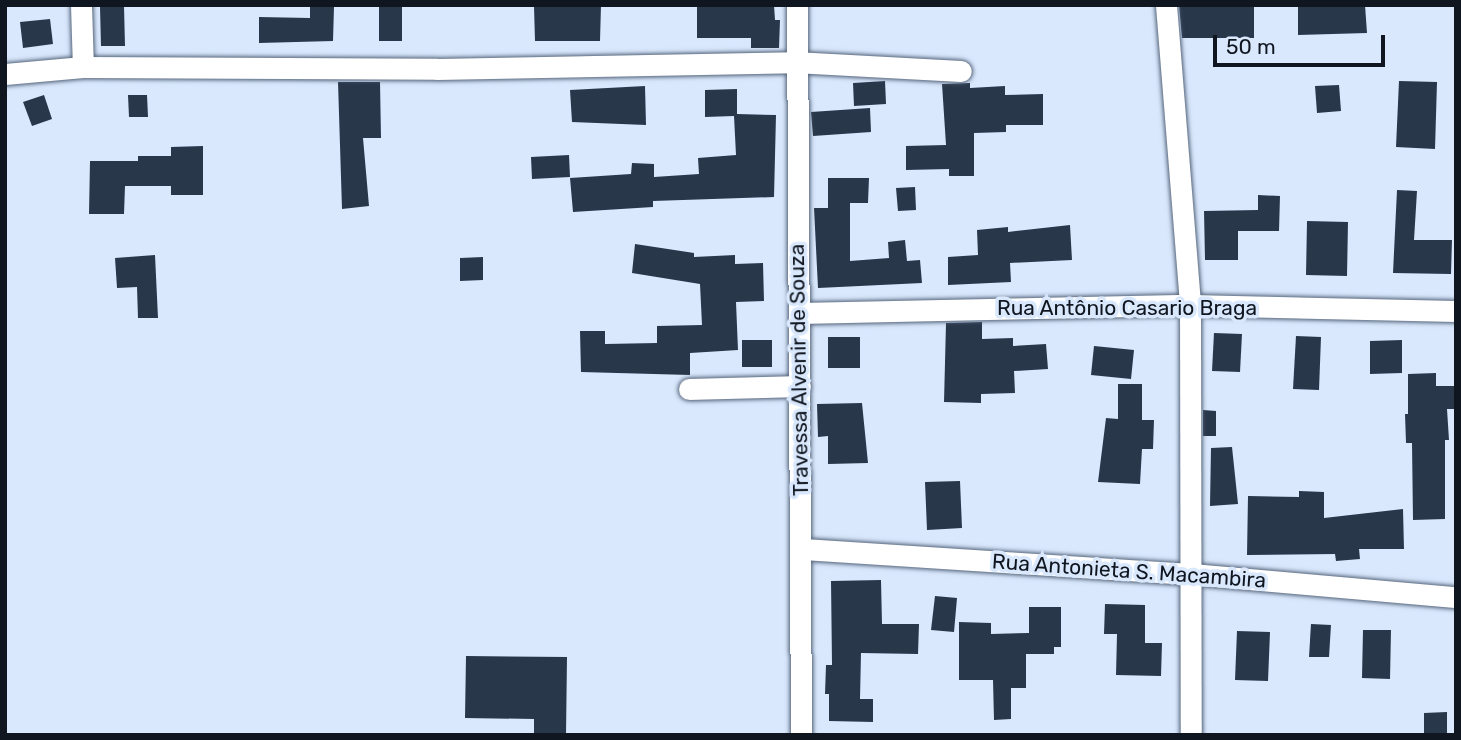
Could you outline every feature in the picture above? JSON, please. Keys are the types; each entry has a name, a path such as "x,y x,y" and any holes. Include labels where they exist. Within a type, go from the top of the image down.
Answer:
{"street":[{"path":"81,5 83,67"},
{"name":"Travessa Alvenir de Souza","path":"797,5 794,62 802,549 801,735"},
{"path":"1166,5 1190,305 1191,735"},
{"path":"5,74 83,67 438,69 794,62 961,71"},
{"name":"Rua Antônio Casario Braga","path":"799,313 1190,305 1456,311"},
{"path":"689,389 800,386"},
{"name":"Rua Antonieta S. Macambira","path":"802,549 1191,574 1456,597"}],"building":[{"path":"379,5 402,5 402,41 379,41"},
{"path":"601,5 600,41 535,41 534,6"},
{"path":"697,5 774,5 775,20 780,20 779,48 751,48 751,38 697,38"},
{"path":"1179,5 1254,5 1254,38 1182,38"},
{"path":"1298,5 1365,5 1367,33 1298,35"},
{"path":"124,6 125,46 101,46 100,7"},
{"path":"310,7 334,7 333,41 259,43 259,17 310,18"},
{"path":"50,19 53,44 23,48 20,22"},
{"path":"885,81 886,104 854,106 853,83"},
{"path":"1399,81 1437,82 1435,149 1396,147"},
{"path":"338,82 380,82 381,138 363,138 369,206 342,209"},
{"path":"970,83 970,88 1005,86 1005,95 1043,94 1043,125 1006,125 1006,132 974,133 974,176 949,176 949,169 906,170 906,146 946,145 942,84"},
{"path":"1339,85 1341,111 1317,113 1315,86"},
{"path":"645,86 646,125 572,122 570,90"},
{"path":"737,89 737,114 776,115 774,197 653,201 653,207 573,212 570,178 631,174 632,163 654,164 654,177 699,174 698,158 736,155 734,116 705,117 705,90"},
{"path":"44,95 52,119 32,126 23,102"},
{"path":"128,95 147,95 148,117 129,117"},
{"path":"870,108 871,132 813,136 811,112"},
{"path":"203,146 203,195 171,195 171,186 125,186 124,214 89,214 90,161 138,161 138,156 171,156 171,147"},
{"path":"569,155 570,177 532,179 531,157"},
{"path":"828,178 869,178 868,203 850,203 850,261 889,258 888,242 905,240 907,261 920,260 922,283 818,288 814,208 828,208"},
{"path":"915,187 916,210 898,211 896,188"},
{"path":"1397,190 1417,191 1414,240 1452,240 1451,274 1393,273"},
{"path":"1258,195 1280,196 1279,231 1238,231 1238,260 1205,260 1204,211 1258,210"},
{"path":"1307,221 1348,222 1347,276 1306,275"},
{"path":"1070,225 1072,260 1010,263 1011,282 948,285 948,257 978,255 977,230 1008,227 1008,232"},
{"path":"635,244 694,253 694,257 735,255 735,264 763,263 764,301 736,302 738,350 690,353 690,375 581,372 580,331 605,331 605,344 657,343 657,326 702,325 700,284 632,273"},
{"path":"155,255 158,318 138,318 137,287 117,288 115,258"},
{"path":"483,257 483,280 460,281 460,258"},
{"path":"982,322 982,339 1013,338 1013,346 1046,344 1048,369 1014,371 1015,393 981,394 981,403 944,402 946,323"},
{"path":"1214,333 1242,334 1240,372 1212,371"},
{"path":"1296,336 1321,337 1319,390 1293,389"},
{"path":"828,337 860,337 860,368 828,368"},
{"path":"742,340 772,340 772,367 742,367"},
{"path":"1402,340 1402,373 1370,374 1370,341"},
{"path":"1094,346 1134,350 1131,379 1091,375"},
{"path":"1436,373 1436,386 1456,386 1456,409 1447,409 1449,440 1445,440 1445,519 1413,520 1412,443 1406,443 1405,414 1408,414 1408,374"},
{"path":"1118,384 1142,384 1142,420 1154,420 1153,449 1142,449 1140,484 1098,482 1106,418 1118,419"},
{"path":"862,403 868,463 828,464 828,436 818,437 817,404"},
{"path":"1203,410 1216,411 1216,436 1203,436"},
{"path":"1232,447 1238,504 1210,506 1211,448"},
{"path":"960,481 962,528 927,530 925,482"},
{"path":"1299,491 1324,492 1324,518 1403,509 1404,549 1359,549 1360,559 1336,561 1335,554 1247,555 1248,496 1299,497"},
{"path":"881,580 882,624 919,624 918,654 861,653 860,699 873,699 873,722 829,721 829,694 825,694 826,665 832,665 831,581"},
{"path":"935,596 957,598 954,632 931,630"},
{"path":"1105,604 1145,605 1145,643 1162,643 1161,676 1116,675 1117,634 1104,634"},
{"path":"1029,607 1061,607 1061,647 1054,647 1054,654 1026,654 1026,688 1011,688 1011,719 994,720 993,680 959,680 959,622 991,623 991,634 1029,633"},
{"path":"1311,624 1331,625 1329,657 1309,657"},
{"path":"1363,630 1391,630 1390,679 1362,678"},
{"path":"1237,631 1270,632 1268,681 1235,680"},
{"path":"466,656 567,657 566,735 534,735 534,719 465,718"},
{"path":"1447,712 1447,733 1424,734 1424,713"}]}
